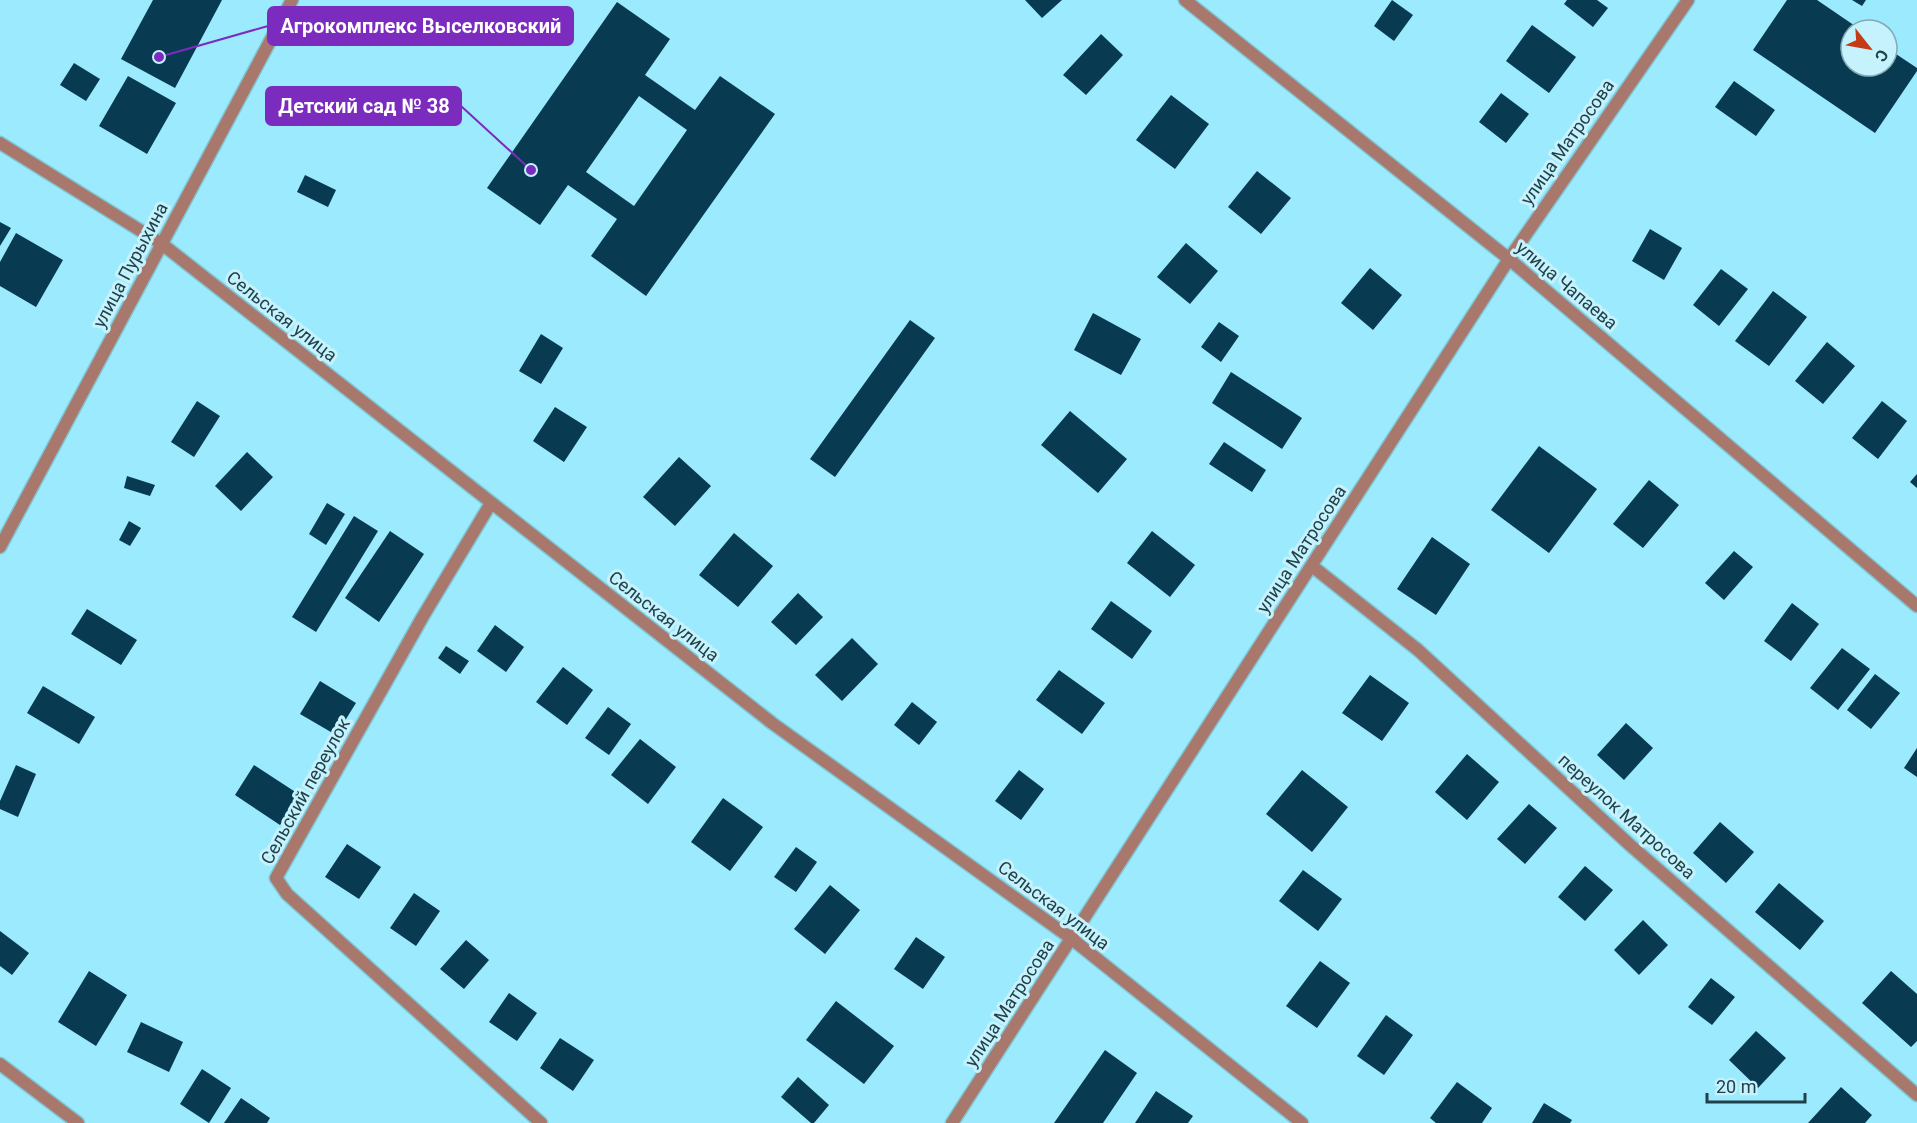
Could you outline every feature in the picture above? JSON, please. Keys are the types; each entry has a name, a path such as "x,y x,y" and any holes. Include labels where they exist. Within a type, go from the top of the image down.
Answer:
{"street":[{"name":"улица Пурыхина","path":"0,547 292,0"},
{"name":"улица Чапаева","path":"1185,0 1509,259 1917,606"},
{"name":"улица Матросова","path":"952,1123 1509,259 1688,0"},
{"name":"Сельская улица","path":"0,143 162,244 772,723 1072,939 1302,1123"},
{"name":"Сельский переулок","path":"491,503 422,618 276,878 287,894 541,1123"},
{"name":"переулок Матросова","path":"1312,566 1418,650 1630,845 1917,1095"},
{"path":"0,1064 78,1123"}],"building":[{"path":"153,0 222,0 175,88 121,59"},
{"path":"1025,0 1062,0 1042,18"},
{"path":"1392,0 1413,15 1394,41 1374,26"},
{"path":"1567,0 1597,0 1608,8 1593,27 1564,4"},
{"path":"1787,0 1817,0 1843,18 1839,18 1839,78 1899,78 1899,56 1917,68 1917,71 1875,133 1753,50"},
{"path":"1852,0 1866,0 1862,6"},
{"path":"617,2 670,39 645,75 695,110 720,76 775,114 646,296 591,256 617,219 568,185 540,225 487,188","holes":["639,96 687,130 634,206 586,172"]},
{"path":"1532,25 1576,57 1549,93 1506,61"},
{"path":"1101,34 1123,55 1086,95 1063,75"},
{"path":"74,63 100,79 86,101 60,85"},
{"path":"128,76 176,103 147,154 99,126"},
{"path":"1734,81 1775,110 1756,136 1715,107"},
{"path":"1501,93 1529,114 1506,143 1479,122"},
{"path":"1171,95 1209,124 1175,169 1136,140"},
{"path":"1257,171 1291,198 1261,234 1228,207"},
{"path":"305,175 336,190 328,207 297,192"},
{"path":"0,222 11,228 0,246"},
{"path":"1650,229 1682,248 1664,280 1632,261"},
{"path":"16,233 63,260 36,307 0,286 0,262"},
{"path":"1186,243 1218,271 1190,304 1157,277"},
{"path":"1370,268 1402,295 1373,330 1341,303"},
{"path":"1721,269 1748,289 1719,326 1693,305"},
{"path":"1773,291 1807,317 1769,366 1735,341"},
{"path":"1093,313 1141,339 1121,375 1074,350"},
{"path":"910,320 935,338 835,477 810,459"},
{"path":"1219,322 1239,336 1221,362 1201,347"},
{"path":"541,334 563,348 541,384 519,371"},
{"path":"1827,342 1855,366 1823,404 1795,381"},
{"path":"1231,372 1302,418 1282,449 1212,403"},
{"path":"197,401 220,416 194,457 171,442"},
{"path":"1882,401 1907,421 1878,459 1852,438"},
{"path":"555,407 587,427 564,462 533,441"},
{"path":"1070,411 1127,459 1098,493 1041,445"},
{"path":"1224,442 1266,470 1252,492 1209,464"},
{"path":"1539,446 1597,489 1549,553 1491,510"},
{"path":"247,452 273,477 241,511 215,486"},
{"path":"679,457 711,486 675,526 643,497"},
{"path":"1917,474 1917,488 1910,482"},
{"path":"127,476 155,485 150,496 124,488"},
{"path":"1649,480 1679,505 1643,548 1613,524"},
{"path":"327,503 345,514 326,545 309,534"},
{"path":"354,516 378,531 316,632 292,617"},
{"path":"129,521 141,528 130,546 119,540"},
{"path":"390,531 424,554 379,622 345,598"},
{"path":"1152,531 1195,565 1170,597 1127,563"},
{"path":"734,533 773,566 738,607 699,575"},
{"path":"1432,537 1470,564 1436,615 1397,589"},
{"path":"1734,551 1753,567 1724,600 1705,583"},
{"path":"798,593 823,617 796,645 771,622"},
{"path":"1111,601 1152,631 1132,659 1091,629"},
{"path":"1792,603 1819,624 1791,661 1764,641"},
{"path":"87,609 137,640 121,665 71,634"},
{"path":"495,625 524,647 506,672 477,651"},
{"path":"852,638 878,664 842,701 815,675"},
{"path":"446,646 469,661 460,674 438,658"},
{"path":"1842,648 1870,669 1838,710 1810,688"},
{"path":"563,667 593,690 567,725 536,702"},
{"path":"1059,670 1105,703 1082,734 1036,700"},
{"path":"1875,674 1900,693 1871,729 1847,710"},
{"path":"1370,675 1409,703 1382,741 1342,713"},
{"path":"320,681 356,703 336,735 300,714"},
{"path":"43,686 95,717 79,744 27,713"},
{"path":"912,702 937,722 919,745 894,725"},
{"path":"608,707 631,724 609,755 585,738"},
{"path":"1626,723 1653,748 1624,780 1597,755"},
{"path":"640,739 676,767 648,804 611,775"},
{"path":"1917,748 1917,777 1904,768"},
{"path":"1467,754 1499,782 1467,820 1435,792"},
{"path":"16,765 36,774 18,817 0,809 0,801"},
{"path":"254,765 300,795 280,825 235,795"},
{"path":"1019,770 1044,789 1021,820 995,801"},
{"path":"1302,770 1348,807 1312,852 1266,814"},
{"path":"723,798 763,827 730,871 691,842"},
{"path":"1529,804 1557,828 1525,864 1497,839"},
{"path":"1720,822 1754,852 1726,883 1693,853"},
{"path":"347,844 381,867 359,899 325,877"},
{"path":"796,847 817,862 796,892 774,877"},
{"path":"1585,866 1613,890 1585,921 1558,897"},
{"path":"1303,870 1342,899 1318,931 1279,901"},
{"path":"1779,883 1824,921 1800,950 1755,912"},
{"path":"830,885 860,910 825,954 794,929"},
{"path":"414,893 440,911 416,946 390,928"},
{"path":"1643,920 1668,945 1639,975 1614,950"},
{"path":"0,931 29,953 12,975 0,966"},
{"path":"916,937 945,957 923,989 894,969"},
{"path":"466,940 489,960 464,989 440,969"},
{"path":"1320,961 1350,983 1317,1028 1286,1006"},
{"path":"89,971 127,995 96,1046 58,1022"},
{"path":"1891,971 1917,994 1917,1041 1911,1047 1862,1003"},
{"path":"1711,978 1735,997 1712,1025 1688,1007"},
{"path":"509,993 537,1013 517,1041 489,1022"},
{"path":"836,1001 894,1046 864,1084 806,1040"},
{"path":"1386,1015 1413,1035 1384,1075 1357,1056"},
{"path":"141,1022 183,1042 169,1072 127,1052"},
{"path":"1756,1031 1786,1058 1758,1088 1729,1060"},
{"path":"560,1038 594,1060 573,1091 540,1068"},
{"path":"1105,1050 1137,1073 1103,1123 1054,1123"},
{"path":"202,1069 231,1088 209,1123 180,1104"},
{"path":"798,1077 829,1105 814,1123 811,1123 781,1097"},
{"path":"1457,1082 1492,1108 1482,1123 1436,1123 1430,1118"},
{"path":"1841,1087 1872,1115 1865,1123 1808,1123"},
{"path":"1156,1091 1193,1116 1188,1123 1135,1123"},
{"path":"241,1098 270,1118 267,1123 224,1123"},
{"path":"1544,1103 1572,1120 1570,1123 1532,1123"}],"place":[{"name":"Агрокомплекс Выселковский","path":"159,57"},
{"name":"Детский сад № 38","path":"531,170"}]}
